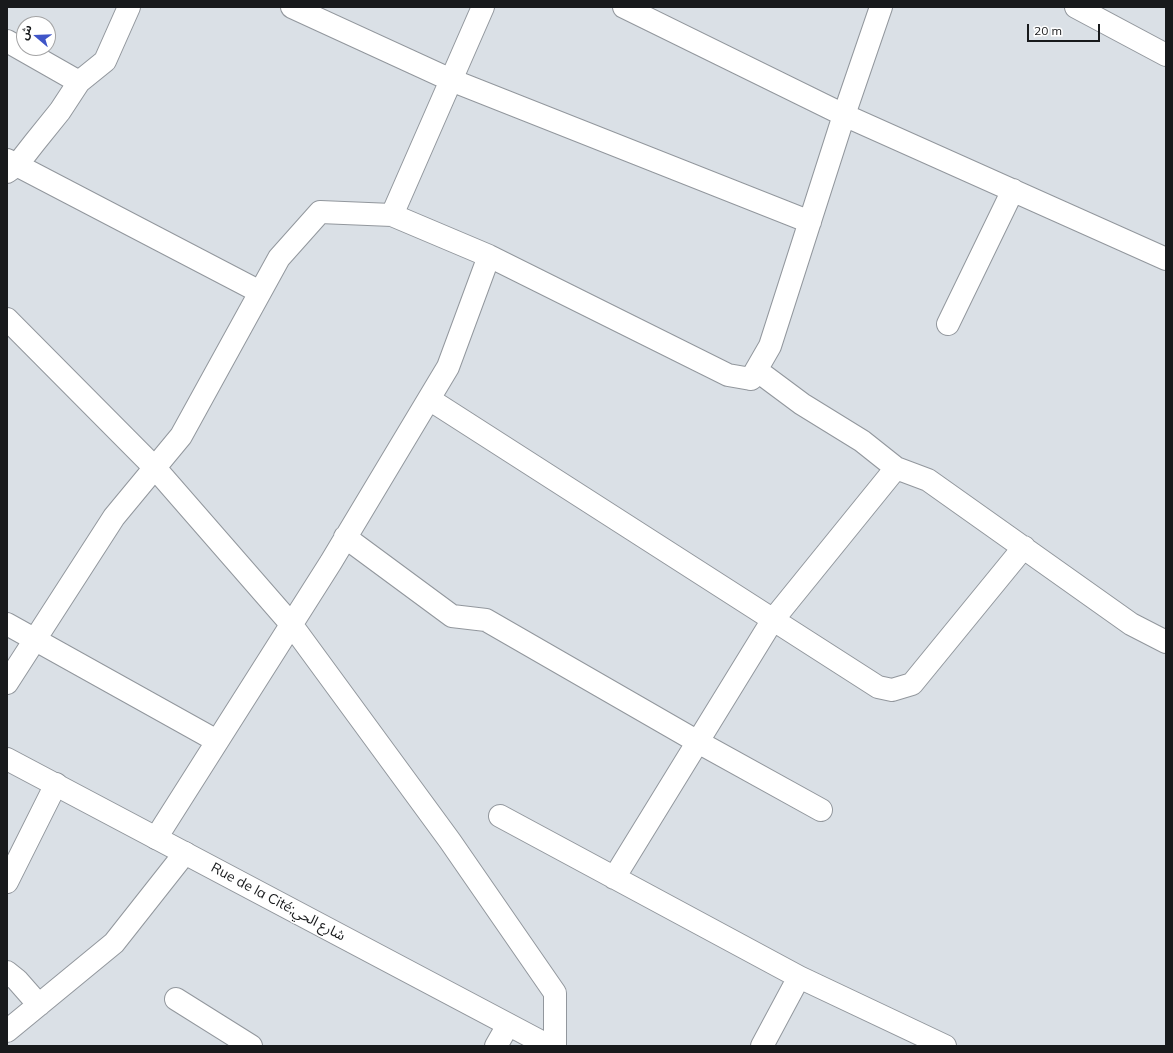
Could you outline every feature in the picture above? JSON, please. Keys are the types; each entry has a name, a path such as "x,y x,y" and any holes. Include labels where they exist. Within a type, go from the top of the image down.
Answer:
{"street":[{"path":"129,7 105,61 79,82 60,111 10,165 260,292"},
{"path":"292,7 451,80 810,222"},
{"path":"392,215 483,7"},
{"path":"624,7 844,115 1166,259"},
{"path":"751,379 770,346 844,115 881,7"},
{"path":"1076,7 1166,55"},
{"path":"7,41 79,82"},
{"path":"948,324 1013,190"},
{"path":"7,683 114,517 181,436 278,258 320,212 392,215 489,256 728,375 751,379"},
{"path":"156,838 346,537 448,367 489,256"},
{"path":"7,319 155,468 291,624 450,841 555,993 555,1046"},
{"path":"751,379 759,372 802,404 862,442 896,468 928,480 1131,624 1166,642"},
{"path":"429,399 772,621 878,687 892,690 912,684 1024,547"},
{"path":"614,878 772,621 896,468"},
{"path":"346,537 452,616 486,620 698,742 821,810"},
{"path":"7,624 217,741"},
{"name":"Rue de la Cité;شارع الحي","path":"7,759 549,1046"},
{"path":"7,882 56,784"},
{"path":"500,816 799,977 945,1046"},
{"path":"7,1031 114,943 185,853"},
{"path":"7,972 17,980 39,1005"},
{"path":"762,1046 799,977"},
{"path":"176,999 251,1046"},
{"path":"496,1046 508,1025"}]}
